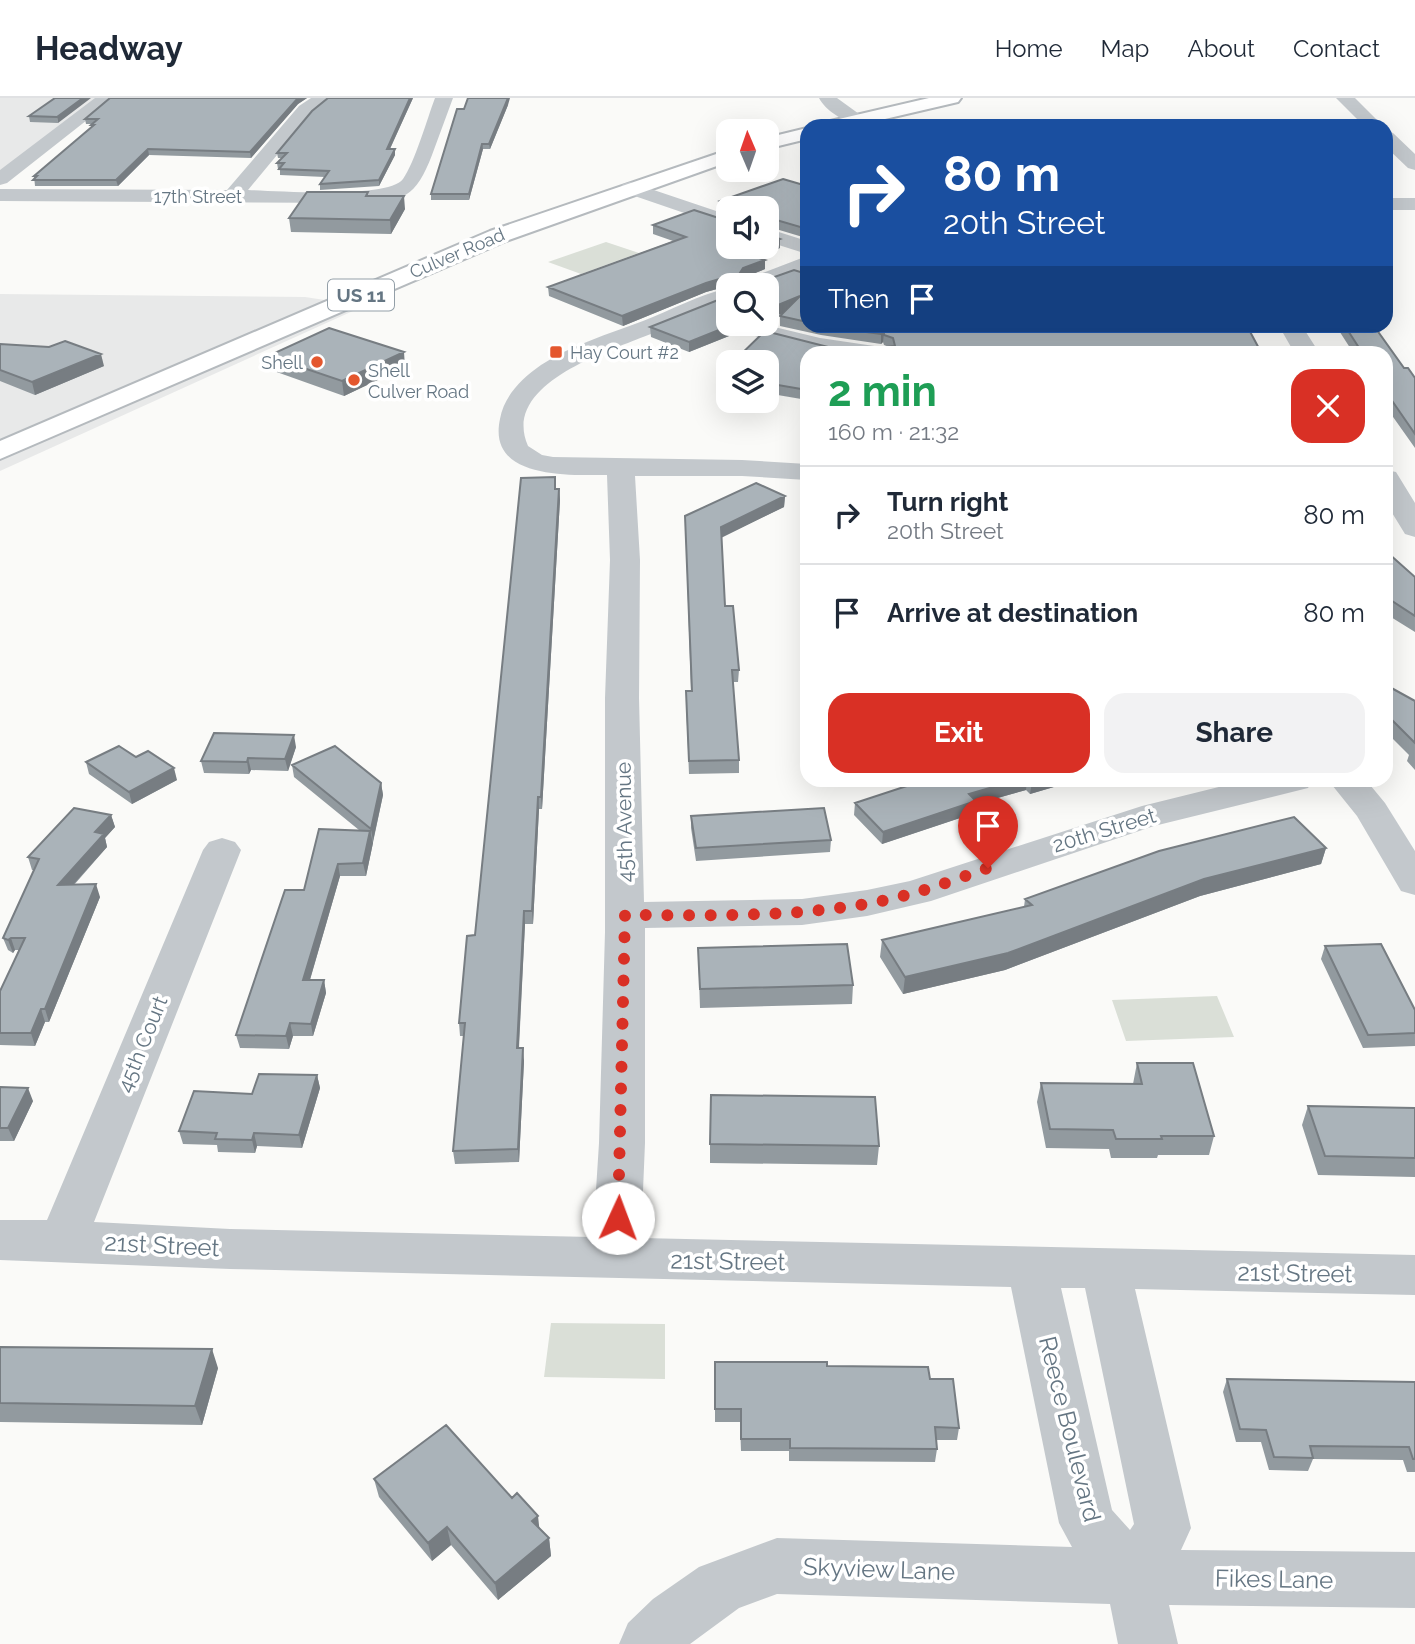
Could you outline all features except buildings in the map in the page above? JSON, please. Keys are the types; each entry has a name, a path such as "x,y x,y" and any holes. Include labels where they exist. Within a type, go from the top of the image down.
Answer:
{"main road":[{"path":"857,119 952,98"},
{"path":"779,141 800,135"},
{"name":"Culver Road","path":"0,451 454,254 557,213 716,160"}],"street":[{"path":"0,179 106,98"},
{"path":"233,196 305,110 322,98"},
{"name":"17th Street","path":"0,195 376,196 396,192 408,185 412,179 444,98"},
{"path":"828,98 831,104 857,119"},
{"path":"1345,98 1367,119"},
{"path":"1393,144 1415,164"},
{"path":"631,188 716,218"},
{"path":"1393,204 1415,204"},
{"path":"779,238 800,246"},
{"path":"779,274 800,266"},
{"path":"716,300 563,362 526,390 518,401 513,412 513,447 524,458 546,464 621,469 746,468 800,471"},
{"path":"696,308 716,316"},
{"path":"779,335 827,346"},
{"name":"45th Avenue","path":"617,1259 622,1143 625,915 622,698 625,560 621,469"},
{"path":"1396,489 1415,528"},
{"name":"20th Street","path":"625,915 802,912 867,903 917,892 1142,817 1266,787"},
{"path":"1352,787 1371,811 1415,882"},
{"name":"45th Court","path":"63,1239 222,850"},
{"name":"21st Street","path":"0,1240 63,1239 260,1250 405,1251 617,1259 1415,1275"},
{"name":"Reece Boulevard","path":"1032,1267 1087,1523 1133,1577 1148,1644"},
{"path":"1106,1269 1163,1528 1133,1577"},
{"name":"Skyview Lane","path":"649,1644 674,1619 720,1587 777,1566 1133,1577"},
{"name":"Fikes Lane","path":"1133,1577 1415,1580"}],"shaded area":[{"path":"0,98 99,98 0,176"},
{"path":"606,242 639,253 581,274 548,262"},
{"path":"0,294 305,297 364,306 0,471"},
{"path":"1217,996 1234,1037 1126,1041 1112,1000"},
{"path":"551,1323 665,1324 665,1379 544,1377"}],"place":[{"name":"Hay Court #2","path":"556,352"},
{"name":"Shell","path":"317,362"},
{"name":"Shell Culver Road","path":"354,380"}],"route":[{"path":"618,1218 622,1143 625,915 802,912 867,903 917,892 988,868"}]}
